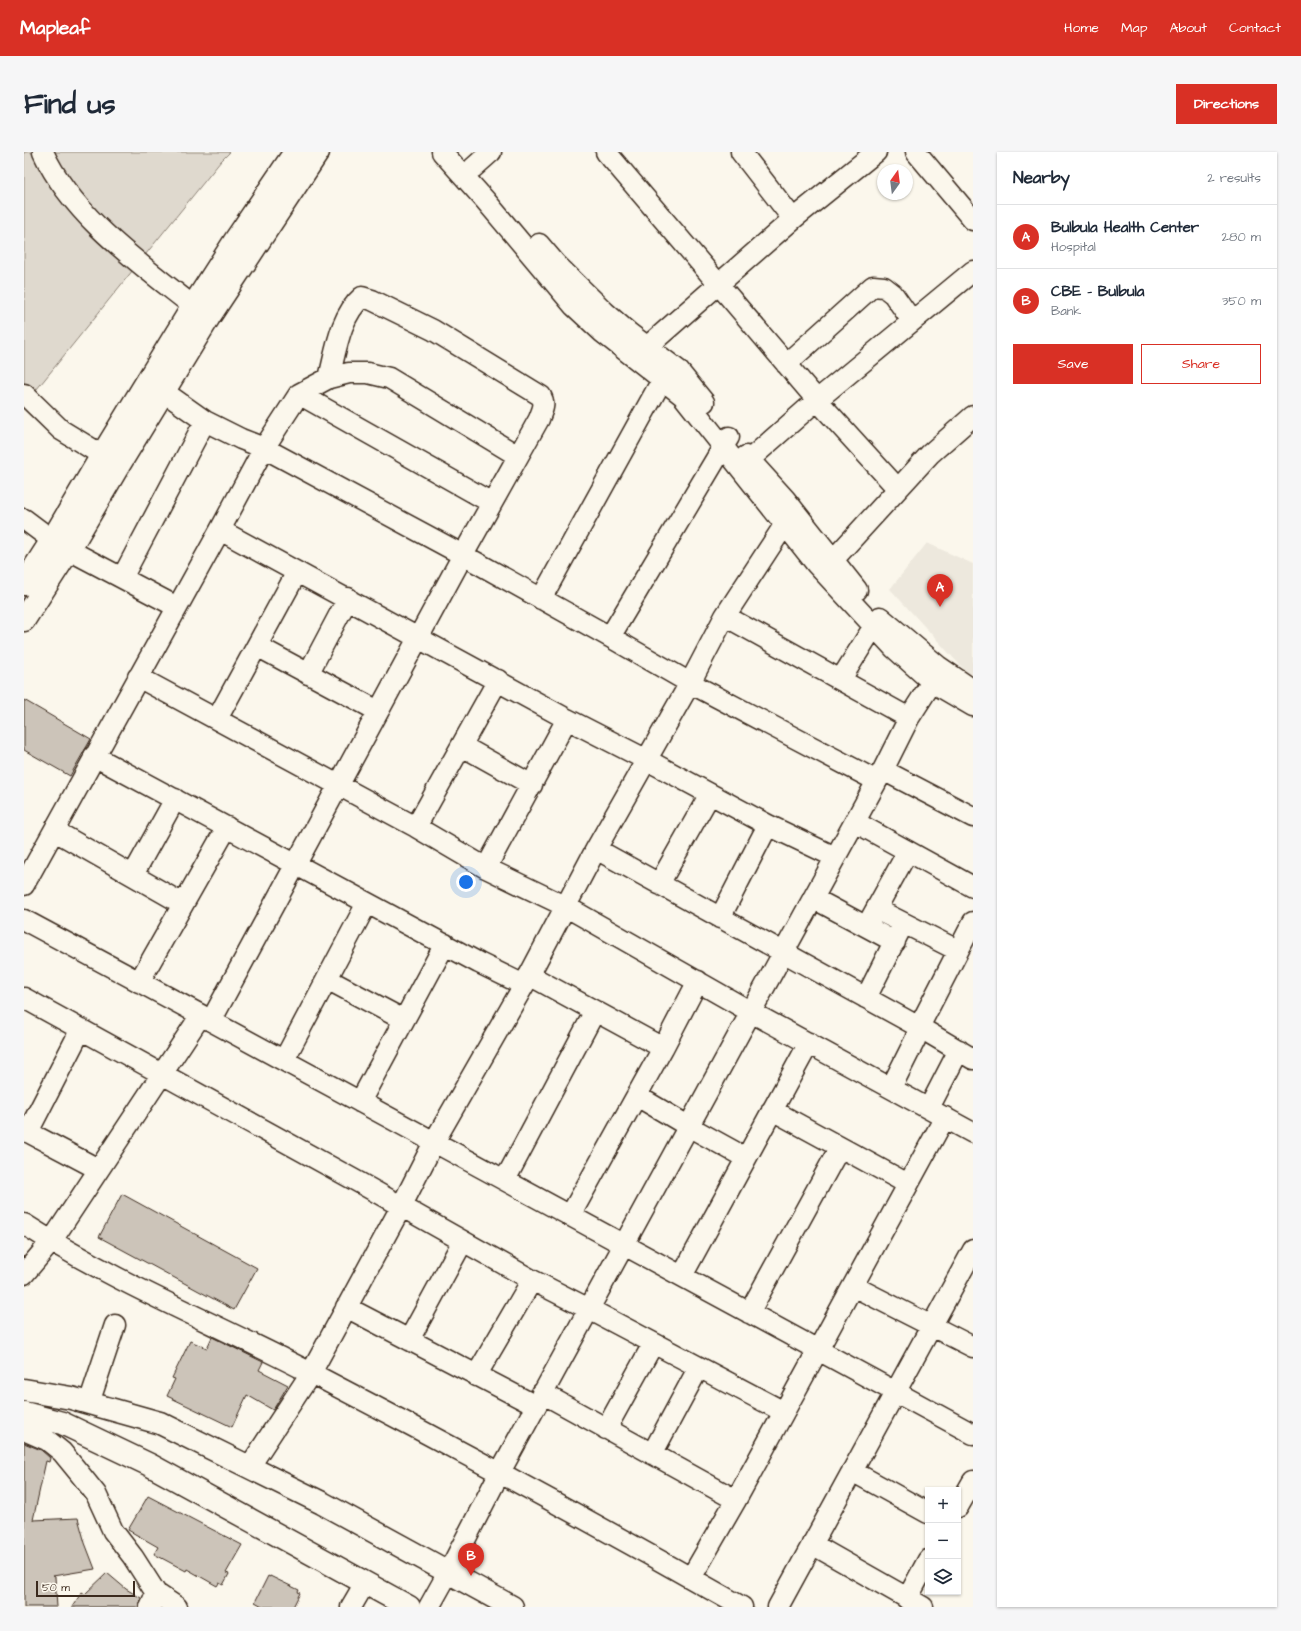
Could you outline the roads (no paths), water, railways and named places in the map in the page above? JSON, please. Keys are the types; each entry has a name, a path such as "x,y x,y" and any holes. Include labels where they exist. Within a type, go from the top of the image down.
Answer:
{"main road":[{"path":"24,620 61,545 102,455 193,306 295,152"},
{"path":"24,584 61,545 118,465 209,317 318,152"},
{"path":"24,1390 71,1398 160,1423 250,1466 322,1503 512,1607"},
{"path":"24,1412 62,1423 150,1465 409,1607"}],"street":[{"path":"43,152 51,169 66,191 113,242 193,306"},
{"path":"442,152 485,200 574,306 603,333 684,396 726,441 750,460 785,499 880,617 938,666 973,690"},
{"path":"459,152 556,264 605,312 629,333 678,370 785,524 817,564 894,648 932,682 973,706"},
{"path":"473,168 491,152"},
{"path":"606,152 816,400 898,489"},
{"path":"741,152 793,220"},
{"path":"648,346 793,220 876,152"},
{"path":"916,152 973,220"},
{"path":"750,460 816,400 973,271"},
{"path":"786,364 873,286 884,287 893,294 912,321"},
{"path":"24,1274 52,1242 98,1169 162,1074 206,1018 296,865 378,711 539,419 544,406 541,396 433,330 372,300 362,297 356,302 346,320 338,343 329,378"},
{"path":"24,885 264,448 299,394 329,378 349,373 368,373 389,378 518,456"},
{"path":"541,599 662,380"},
{"path":"164,392 205,421 241,439 264,448 463,555 690,683 880,776 973,817"},
{"path":"24,394 61,430 102,455"},
{"path":"299,394 492,503"},
{"path":"833,560 930,454 973,416"},
{"path":"122,578 205,421"},
{"path":"610,637 726,441"},
{"path":"24,519 61,545 177,607"},
{"path":"250,1466 311,1373 401,1207 434,1142 526,980 596,849 690,683 725,616 785,524"},
{"path":"220,530 348,598 567,719 768,825 835,857"},
{"path":"217,719 297,572"},
{"path":"308,674 348,598"},
{"path":"725,616 909,718"},
{"path":"841,680 874,626"},
{"path":"257,646 378,711"},
{"path":"138,677 416,827 486,868 565,906 751,1012 973,1133"},
{"path":"416,827 498,680"},
{"path":"429,1607 539,1400 880,776 909,718 932,682"},
{"path":"486,868 567,719"},
{"path":"462,746 532,785"},
{"path":"94,756 445,944 595,1011 663,1048"},
{"path":"659,884 710,794"},
{"path":"133,875 175,799"},
{"path":"855,822 973,887"},
{"path":"720,918 768,825"},
{"path":"139,982 227,827"},
{"path":"55,831 183,904"},
{"path":"596,849 919,1027 966,1055 937,1113 908,1184 736,1500 691,1578"},
{"path":"867,927 908,852"},
{"path":"813,898 895,942"},
{"path":"284,1060 367,902"},
{"path":"876,909 957,950"},
{"path":"24,920 973,1434"},
{"path":"891,1088 957,950 973,922"},
{"path":"866,998 904,923"},
{"path":"360,1102 445,944"},
{"path":"327,979 404,1020"},
{"path":"570,1216 637,1096 698,981"},
{"path":"24,998 360,1183 532,1280 784,1412"},
{"path":"505,1180 595,1011"},
{"path":"81,1029 26,1131 98,1169"},
{"path":"682,1276 809,1044"},
{"path":"637,1096 746,1158"},
{"path":"772,1110 908,1184"},
{"path":"749,1313 840,1147"},
{"path":"24,1224 111,1276 311,1373 500,1472 742,1607"},
{"path":"409,1340 463,1241"},
{"path":"778,1607 973,1250"},
{"path":"476,1376 532,1280"},
{"path":"853,1286 932,1325 973,1348"},
{"path":"346,1307 476,1376 539,1400 606,1429 736,1500"},
{"path":"88,1403 115,1325"},
{"path":"606,1429 653,1344"},
{"path":"652,1454 699,1367"},
{"path":"24,1430 47,1440 62,1452 96,1494 113,1531 133,1557 153,1600 177,1607"},
{"path":"852,1472 925,1511"},
{"path":"961,1502 973,1481"},
{"path":"812,1544 915,1603 925,1570"},
{"path":"351,1607 365,1583"}],"place":[{"name":"Bulbula Health Center","path":"940,607"},
{"name":"CBE - Bulbula","path":"471,1576"}]}
